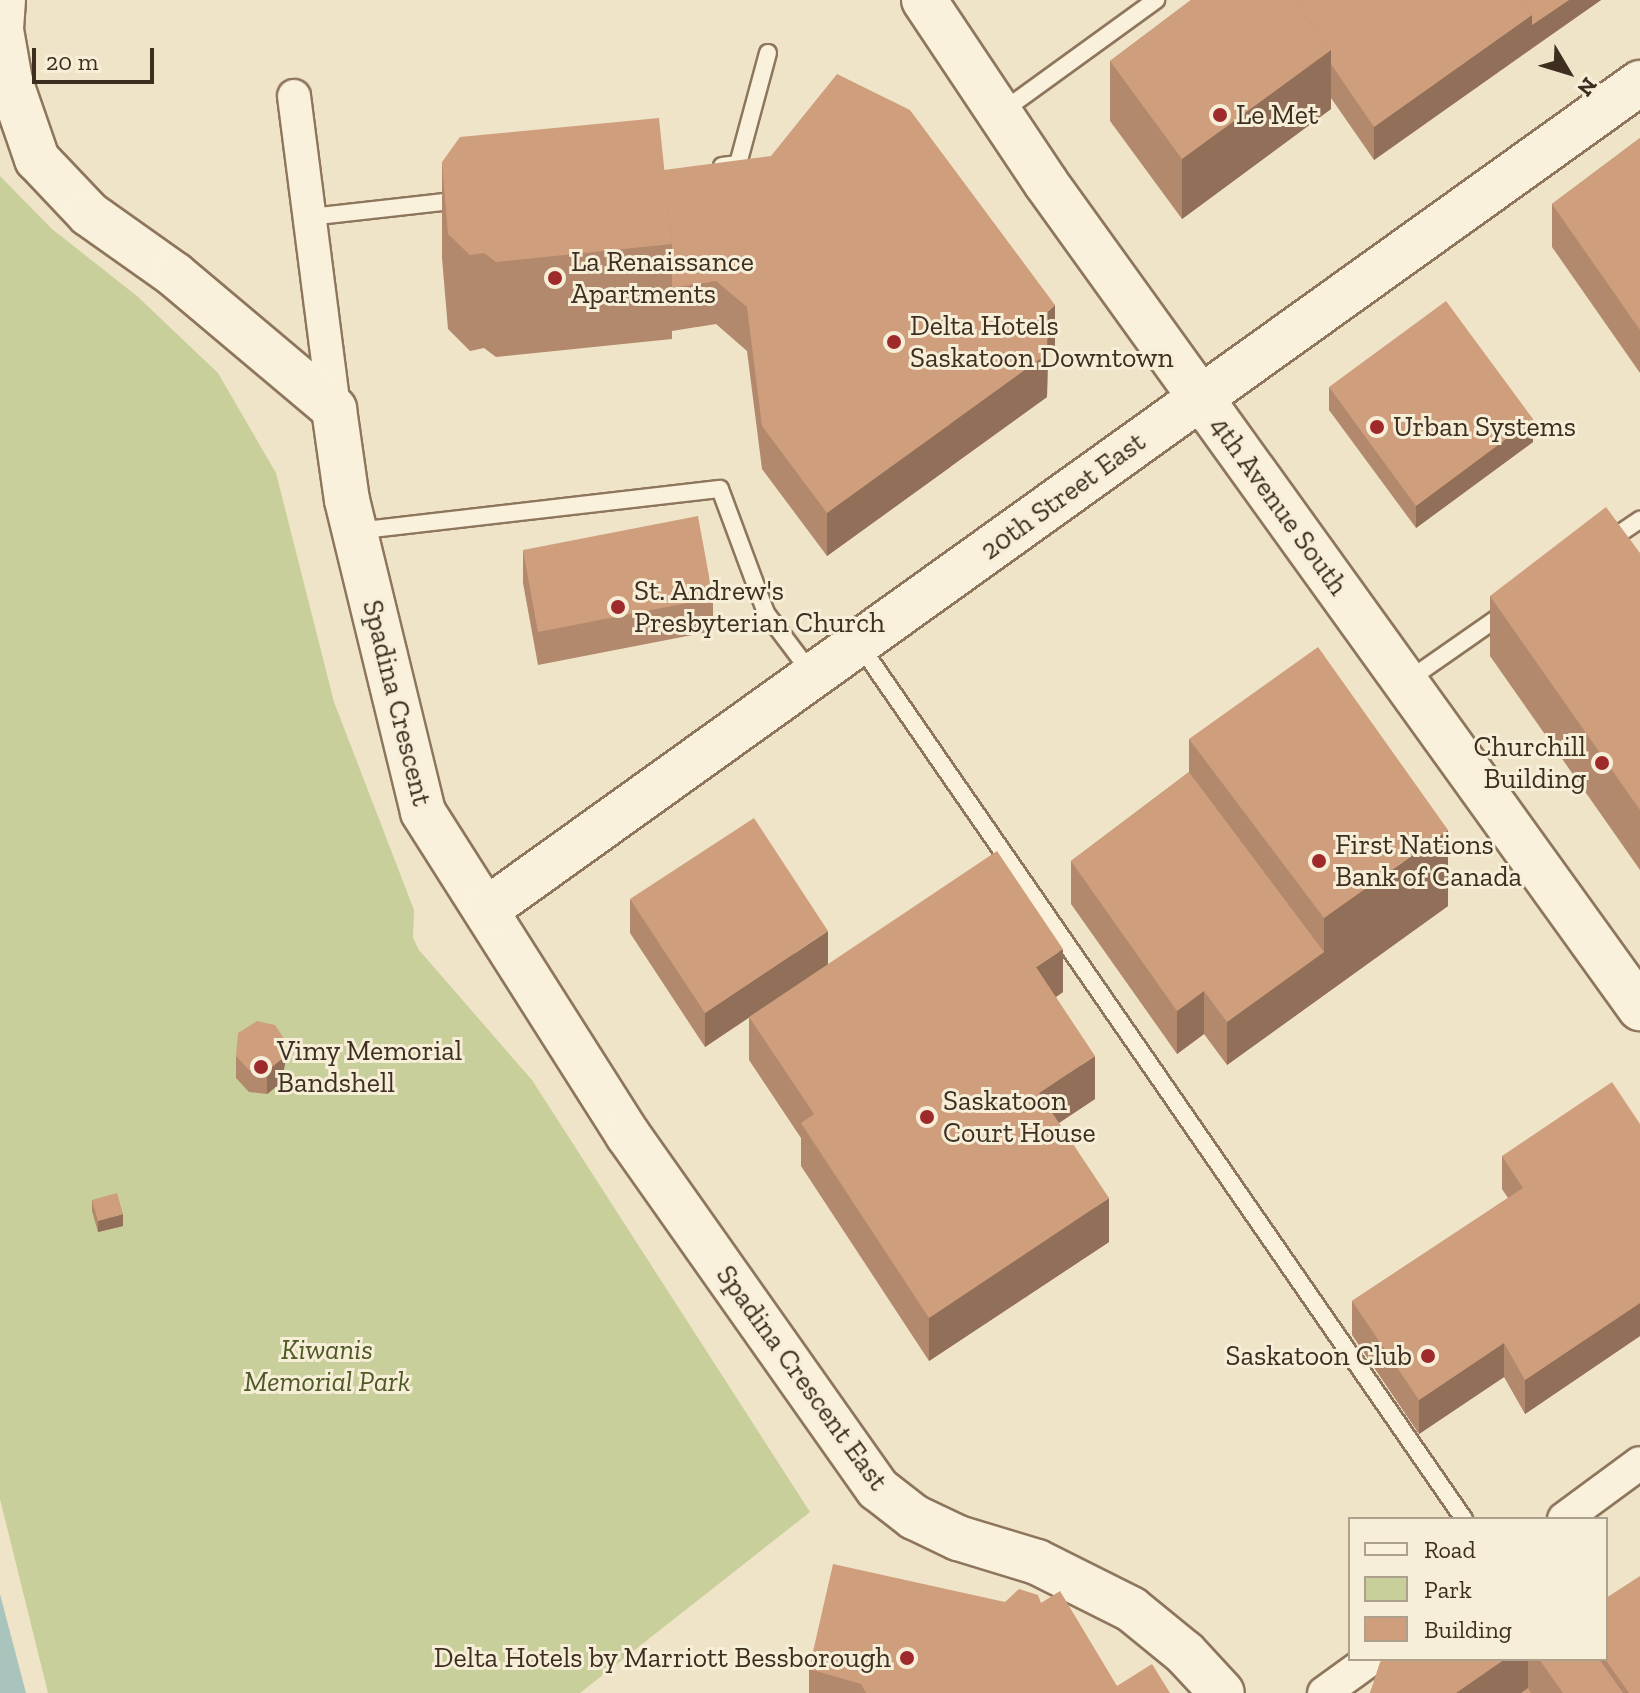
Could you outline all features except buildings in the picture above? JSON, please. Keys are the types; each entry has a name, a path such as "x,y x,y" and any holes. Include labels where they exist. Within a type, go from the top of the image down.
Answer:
{"street":[{"path":"3,0 0,30 23,125 37,159 89,214 175,275 334,409"},
{"name":"4th Avenue South","path":"924,0 999,114 1200,398 1640,1008"},
{"name":"20th Street East","path":"486,910 1640,83"},
{"name":"Spadina Crescent","path":"294,96 334,409 354,531 423,812 628,1135"},
{"name":"Spadina Crescent East","path":"628,1135 878,1489 914,1517 958,1538 1037,1562 1131,1609 1185,1653 1222,1693"},
{"path":"1567,1517 1640,1463"},
{"path":"1324,1693 1368,1661"}],"lane":[{"path":"999,114 1156,0"},
{"path":"707,168 738,164 768,53"},
{"path":"310,217 477,198"},
{"path":"354,531 720,489 766,613 812,674"},
{"path":"1588,556 1640,520"},
{"path":"1405,682 1523,601"},
{"path":"858,643 1463,1517"}],"green space":[{"name":"Kiwanis Memorial Park","path":"0,176 52,229 137,296 218,373 276,473 334,702 414,910 413,938 419,950 532,1080 810,1512 580,1693 48,1693 0,1499"}],"water":[{"path":"0,1594 26,1693 0,1693"}],"place":[{"name":"Le Met","path":"1220,115"},
{"name":"La Renaissance Apartments","path":"555,278"},
{"name":"Delta Hotels Saskatoon Downtown","path":"894,342"},
{"name":"Urban Systems","path":"1377,427"},
{"name":"St. Andrew's Presbyterian Church","path":"618,607"},
{"name":"Churchill Building","path":"1602,763"},
{"name":"First Nations Bank of Canada","path":"1319,861"},
{"name":"Vimy Memorial Bandshell","path":"261,1067"},
{"name":"Saskatoon Court House","path":"927,1117"},
{"name":"Saskatoon Club","path":"1428,1356"},
{"name":"Delta Hotels by Marriott Bessborough","path":"907,1658"}]}
